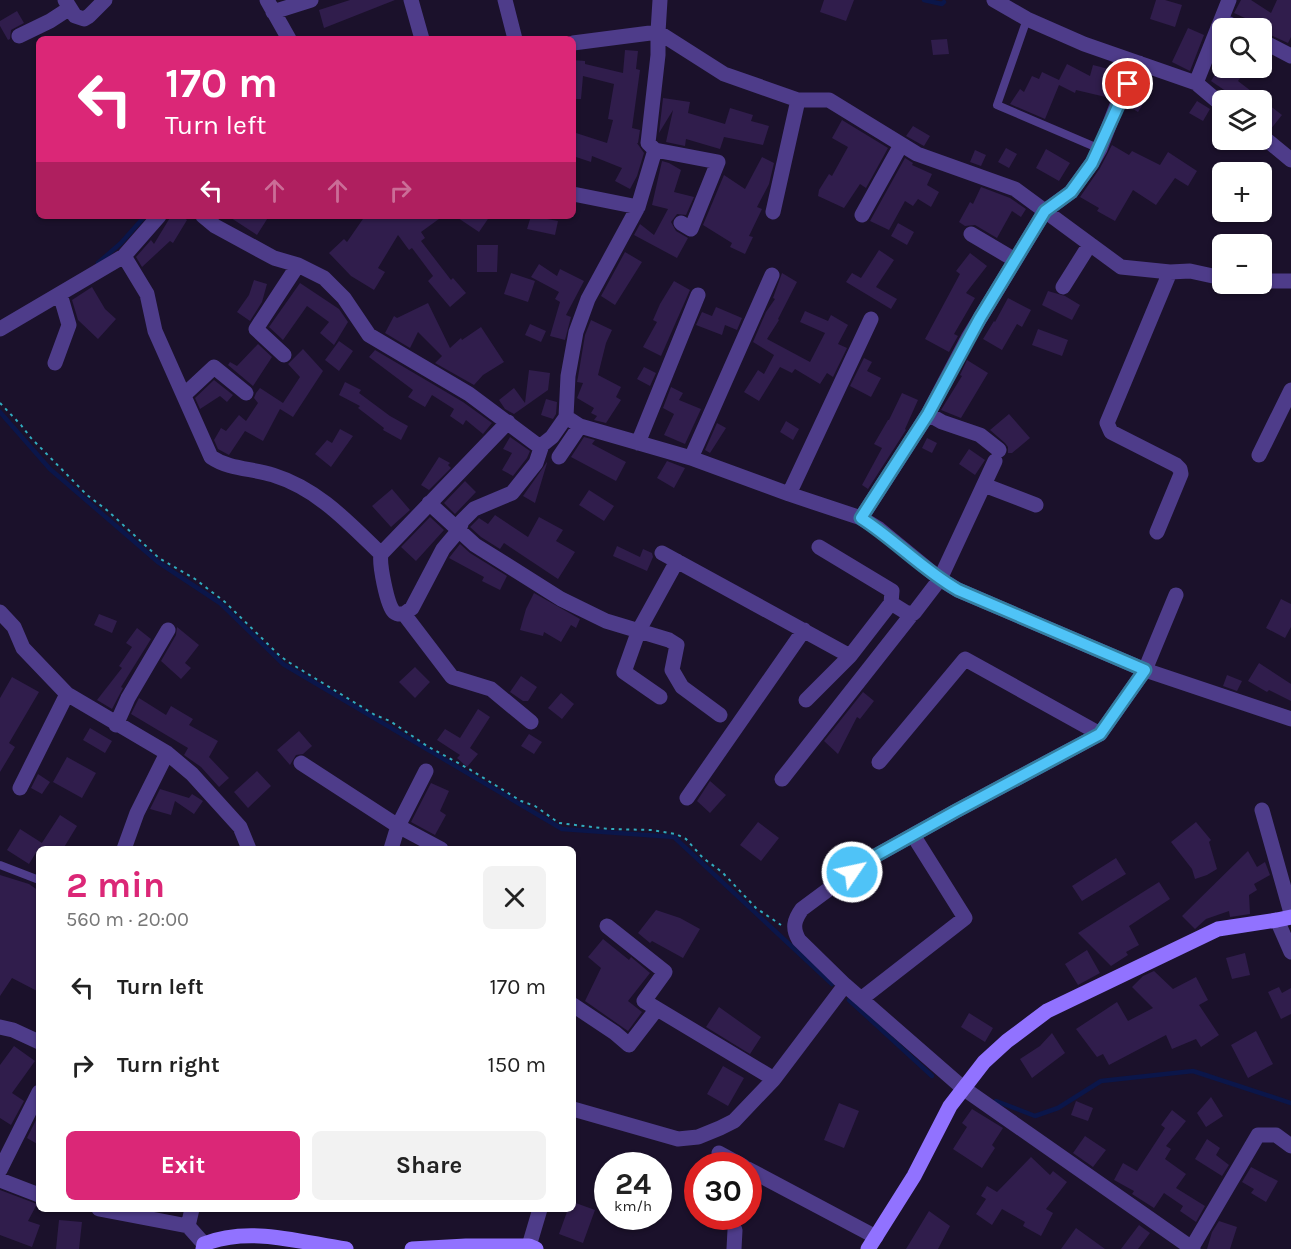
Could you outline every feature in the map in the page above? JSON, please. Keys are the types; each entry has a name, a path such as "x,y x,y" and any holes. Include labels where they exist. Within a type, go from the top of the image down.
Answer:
{"street":[{"path":"19,36 50,21 68,4 77,18 84,19 105,0"},
{"path":"287,36 270,6 311,0"},
{"path":"411,0 421,36"},
{"path":"506,0 514,36"},
{"path":"660,0 658,55 648,143 655,150 718,162 691,228 681,223"},
{"path":"994,0 1027,19 1084,44 1196,83 1212,97"},
{"path":"1222,18 1229,0"},
{"path":"576,43 658,32 724,75 798,100 829,100 917,154 1015,189 1121,267 1170,272 1190,271 1212,276"},
{"path":"1196,83 1212,43"},
{"path":"1272,46 1291,56"},
{"path":"861,518 928,414 968,338 1045,211 1071,192 1100,149 1117,105 1139,63"},
{"path":"773,212 798,100"},
{"path":"1272,144 1291,160"},
{"path":"862,215 901,145"},
{"path":"508,422 381,554 381,572 393,611 399,615 412,608 443,549 459,531 462,521 474,509 512,493 536,463 542,445 552,437 566,417 568,376 576,332 588,299 638,207 655,150"},
{"path":"576,195 638,207"},
{"path":"0,329 124,256 156,219"},
{"path":"207,219 215,226 274,258 298,265 324,278 344,298 369,335 469,394 536,444 542,445"},
{"path":"971,234 1015,260"},
{"path":"1063,287 1090,244"},
{"path":"124,256 147,294 155,331 211,457 231,467 273,475 330,504 381,554"},
{"path":"284,355 256,329 298,265"},
{"path":"1157,532 1181,474 1180,469 1111,432 1107,423 1170,272"},
{"path":"691,458 772,276"},
{"path":"1272,280 1291,280"},
{"path":"55,363 69,325 60,294"},
{"path":"638,443 698,296"},
{"path":"789,494 871,319"},
{"path":"183,395 214,367 246,393"},
{"path":"1259,455 1291,390"},
{"path":"782,779 940,579 997,456 980,435 942,422 928,414"},
{"path":"566,417 580,426 691,458 861,518 879,529 940,579 958,590 1145,670 1291,718"},
{"path":"559,457 580,426"},
{"path":"984,485 1036,505"},
{"path":"429,503 475,545 561,599 606,621 669,640 677,645 672,670 682,687 720,715"},
{"path":"806,700 850,656 891,603 892,591 819,547"},
{"path":"662,553 850,656"},
{"path":"660,697 624,672 639,630 677,561"},
{"path":"1176,595 1145,670 1100,734 868,860 802,909 796,917 795,925 798,937 845,985 963,1088 1192,1249 1257,1136 1276,1135 1291,1146"},
{"path":"891,603 912,614"},
{"path":"0,612 7,629 67,694 116,725 167,753 192,774 240,827 248,846"},
{"path":"404,614 452,677 491,689 531,722"},
{"path":"116,725 128,698 168,630"},
{"path":"687,798 804,630"},
{"path":"879,762 965,659 1100,734"},
{"path":"20,788 67,694"},
{"path":"125,846 137,813 167,753"},
{"path":"301,763 398,826 435,846"},
{"path":"391,846 398,826 426,771"},
{"path":"1262,810 1286,917 1291,952"},
{"path":"861,999 965,918 913,835"},
{"path":"762,1178 872,1245 914,1176 950,1106 984,1062 1007,1041 1047,1011 1218,928 1286,917"},
{"path":"607,926 665,972 644,1001 774,1079"},
{"path":"576,1110 678,1139 698,1137 734,1121 774,1079 845,985"},
{"path":"576,1007 615,1033 629,1046 656,1010"},
{"path":"0,1027 36,1041"},
{"path":"0,1170 36,1103"},
{"path":"0,1180 36,1194"},
{"path":"115,1212 188,1226 203,1247 220,1238 239,1235 277,1238 346,1249"},
{"path":"188,1226 191,1212"},
{"path":"412,1249 466,1246 533,1248 539,1212"},
{"path":"734,1249 735,1230"}],"lane":[{"path":"1027,19 997,105 1100,149"},
{"path":"0,865 36,879"}],"path":[{"path":"0,403 36,444 87,495 159,558 195,579 225,602 290,663 521,801 535,806 558,823 609,829 652,830 676,834 686,839 756,908 798,937"}],"building":[{"path":"350,0 395,0 324,28 319,10"},
{"path":"824,0 854,0 846,21 820,12"},
{"path":"1156,0 1182,5 1175,27 1150,19"},
{"path":"1241,0 1251,0 1271,13 1277,0 1291,0 1291,37 1288,43 1272,36 1272,18 1245,18 1234,13"},
{"path":"17,11 24,23 11,30 8,40 0,26 0,21"},
{"path":"1188,28 1204,35 1190,71 1172,62"},
{"path":"947,39 949,54 933,55 931,40"},
{"path":"625,50 638,51 636,69 640,70 632,128 640,130 637,143 644,153 637,176 630,189 615,181 622,168 592,156 591,162 576,157 576,133 607,143 613,120 608,119 614,84 583,76 581,99 576,99 576,60 623,73"},
{"path":"1067,64 1090,76 1093,65 1120,72 1119,80 1110,98 1076,90 1075,93 1059,85 1045,119 1010,104 1020,89 1024,92 1032,76 1039,79 1042,72 1059,80"},
{"path":"1213,78 1240,78 1238,81 1250,90 1224,90 1211,81"},
{"path":"1136,89 1148,96 1138,112 1128,106"},
{"path":"663,98 690,102 688,113 725,124 730,108 753,115 751,121 769,126 763,145 724,137 720,149 686,139 685,146 666,142 673,110 659,133"},
{"path":"1197,101 1210,109 1203,121 1189,113"},
{"path":"1272,107 1282,115 1272,128"},
{"path":"842,120 888,148 866,188 860,184 844,208 818,196 819,190 829,174 832,176 848,147 832,138"},
{"path":"913,126 930,136 924,146 906,136"},
{"path":"1112,145 1129,155 1132,151 1160,165 1168,152 1197,171 1188,186 1175,178 1156,205 1133,190 1115,221 1097,211 1099,208 1080,197 1100,168"},
{"path":"1006,148 1017,154 1009,168 998,162"},
{"path":"1046,149 1070,163 1059,181 1036,168"},
{"path":"975,150 986,155 981,166 970,162"},
{"path":"762,157 774,163 769,184 757,207 762,209 749,236 753,237 745,254 730,247 732,243 703,225 724,175 745,189"},
{"path":"905,158 913,163 912,165 932,174 927,185 939,192 931,207 918,199 913,206 905,201 889,230 870,221"},
{"path":"662,161 681,170 674,192 694,197 686,215 677,214 671,222 676,231 688,238 677,258 634,235 640,224 654,235 668,209 652,205"},
{"path":"981,187 1010,198 1026,209 1021,217 1012,211 997,238 975,225 965,226 959,222 970,202 973,204"},
{"path":"169,219 187,220 173,243 170,241 142,267 136,257 151,240 154,244"},
{"path":"233,219 267,219 257,235"},
{"path":"363,219 439,219 421,232 425,238 421,241 451,280 453,278 466,293 450,307 428,281 433,276 412,248 409,250 398,235 378,268 385,272 374,290 351,276 329,253 344,239 347,242"},
{"path":"460,219 488,219 479,232"},
{"path":"530,219 558,221 555,235 527,229"},
{"path":"898,223 914,232 907,245 891,236"},
{"path":"477,245 498,245 497,272 477,272"},
{"path":"879,250 894,260 876,287 897,299 891,309 846,282 852,273 861,278"},
{"path":"625,252 642,262 615,305 601,296"},
{"path":"970,253 987,266 966,293 975,298 954,334 958,336 949,352 925,339 960,274 956,271"},
{"path":"539,264 557,276 560,269 584,281 566,315 571,317 565,340 550,336 560,302 555,299 559,292 531,277"},
{"path":"511,273 535,281 528,302 504,294"},
{"path":"782,273 797,282 767,339 810,362 825,333 800,322 805,311 828,321 831,315 848,325 838,344 847,348 833,377 827,373 820,384 795,369 792,373 780,367 759,401 744,392 758,370 764,374 774,355 753,342 766,312 775,299 773,298"},
{"path":"254,280 267,284 262,302 250,321 237,312 249,295"},
{"path":"674,281 690,290 661,356 643,347 657,322 653,320 660,304"},
{"path":"300,283 339,309 348,322 334,345 320,333 329,322 307,306 283,340 269,327"},
{"path":"92,287 105,309 116,319 98,339 78,320 72,300"},
{"path":"1048,291 1065,296 1080,305 1072,320 1042,305"},
{"path":"1008,298 1031,310 1022,327 1017,324 1002,350 983,339"},
{"path":"428,303 450,348 461,338 462,340 481,327 504,362 483,375 474,385 435,363 442,356 418,332 410,348 385,333 394,316 397,318"},
{"path":"716,307 742,318 737,330 725,325 722,335 696,325 702,312 712,316"},
{"path":"591,320 612,330 606,343 598,375 621,387 616,397 621,400 606,423 594,420 597,416 591,413 594,408 577,398 583,383 577,382 585,335"},
{"path":"530,324 546,331 541,342 525,335"},
{"path":"1038,329 1068,340 1062,356 1032,345"},
{"path":"339,341 353,351 339,371 325,360"},
{"path":"258,344 272,357 253,386 228,365 230,362 237,366"},
{"path":"303,349 323,371 293,417 280,409 263,441 245,431 229,455 218,449 214,440 221,428 226,431 239,415 246,421 258,403 254,398 260,388 283,403 300,377 288,364"},
{"path":"375,350 463,402 492,423 483,434 466,420 463,425 450,416 454,409 432,395 425,407 408,397 413,390 369,357"},
{"path":"864,358 872,362 867,371 881,378 871,397 850,386"},
{"path":"967,360 988,373 961,418 941,410 962,376 960,375"},
{"path":"644,367 656,373 650,386 637,379"},
{"path":"529,370 550,373 548,390 514,414 505,409 499,400 514,388 525,403"},
{"path":"214,380 233,395 227,402 220,396 200,409 195,398"},
{"path":"345,382 361,390 359,393 408,426 401,440 383,430 384,428 358,408 360,406 339,395"},
{"path":"671,387 683,393 679,400 701,409 685,444 664,435 674,414 663,408"},
{"path":"902,393 918,400 906,430 868,489 862,485 882,448 874,444"},
{"path":"546,399 557,402 553,419 541,415"},
{"path":"1009,414 1030,438 1012,453 1008,453 1005,443 990,430"},
{"path":"786,421 799,429 793,440 780,432"},
{"path":"717,423 726,428 710,453 705,450"},
{"path":"340,429 353,436 331,467 315,454 327,440 332,443"},
{"path":"510,437 530,451 513,476 502,470 512,453 503,449"},
{"path":"584,437 595,440 592,444 626,462 616,481 571,457"},
{"path":"927,438 937,443 932,453 922,448"},
{"path":"969,449 985,460 975,475 959,464"},
{"path":"439,457 450,463 448,465 451,468 429,490 421,485"},
{"path":"667,461 685,468 674,488 657,478"},
{"path":"547,463 535,503 523,496"},
{"path":"465,481 476,492 455,514 444,503"},
{"path":"392,489 410,510 391,527 372,506"},
{"path":"589,490 614,506 604,521 579,505"},
{"path":"495,515 528,537 539,517 563,530 556,541 575,552 558,579 504,543 500,549 470,527 479,518 488,524"},
{"path":"430,517 444,530 416,561 401,547"},
{"path":"460,544 470,553 507,576 500,590 482,581 484,577 449,558"},
{"path":"617,546 640,557 643,549 652,553 653,557 647,571 613,556"},
{"path":"534,593 580,619 576,628 571,625 561,642 544,632 543,636 520,630 526,609"},
{"path":"1281,599 1291,604 1291,627 1285,638 1266,628"},
{"path":"99,614 117,621 112,633 94,625"},
{"path":"177,627 199,645 185,663 191,668 181,679 161,661 176,635"},
{"path":"137,628 151,639 121,687 123,688 112,709 97,700 122,668 119,666 132,647 126,643"},
{"path":"1259,663 1291,684 1291,701 1269,690 1267,692 1248,681"},
{"path":"415,667 430,682 415,698 399,682"},
{"path":"1227,675 1242,681 1237,691 1223,686"},
{"path":"521,676 537,687 528,701 523,701 510,692"},
{"path":"12,677 39,692 9,743 15,747 0,772 0,698"},
{"path":"863,692 874,701 860,719 857,717 838,754 824,741"},
{"path":"561,693 574,704 562,719 548,708"},
{"path":"139,698 166,715 171,706 193,719 189,725 218,741 209,757 229,778 219,787 201,767 184,755 188,748 131,714"},
{"path":"478,709 490,717 470,748 478,754 467,767 457,758 460,755 437,740 445,729 460,738"},
{"path":"90,728 112,741 105,753 83,740"},
{"path":"299,731 312,746 303,754 296,755 290,765 277,750"},
{"path":"529,734 542,742 534,754 521,746"},
{"path":"67,757 96,773 82,798 53,782"},
{"path":"257,771 271,786 248,808 234,792"},
{"path":"38,774 50,782 42,794 31,788"},
{"path":"710,781 726,795 710,813 697,801"},
{"path":"431,783 449,791 440,811 446,815 435,835 411,822"},
{"path":"160,789 189,798 192,794 203,801 194,814 175,801 171,815 150,809"},
{"path":"60,815 77,826 65,846 40,846"},
{"path":"758,822 779,838 761,861 740,845"},
{"path":"1196,822 1211,840 1209,842 1217,869 1195,879 1192,869 1171,842"},
{"path":"20,829 42,843 40,846 36,846 36,853 29,864 7,850"},
{"path":"1248,851 1257,867 1265,862 1270,875 1254,884 1257,890 1249,895 1250,914 1230,917 1229,911 1206,919 1195,929 1182,916"},
{"path":"1116,858 1126,874 1082,901 1072,886"},
{"path":"0,875 29,884 36,889 36,990 12,978 0,996"},
{"path":"1159,882 1170,899 1129,926 1139,945 1126,952 1128,955 1111,966 1078,933"},
{"path":"656,910 680,918 700,929 683,958 652,941 650,943 638,933"},
{"path":"603,939 629,960 631,957 650,973 628,1001 642,1012 628,1031 585,1001 601,968 588,957"},
{"path":"1087,950 1100,973 1078,985 1065,964"},
{"path":"1245,953 1250,975 1232,979 1226,958"},
{"path":"1154,971 1173,989 1196,977 1208,1000 1199,1005 1219,1035 1201,1047 1196,1039 1172,1049 1166,1035 1109,1065 1103,1054 1097,1057 1076,1029 1117,1002 1128,1021 1153,1008 1132,987 1143,976"},
{"path":"1279,987 1282,993 1291,988 1291,1014 1281,1019 1268,992"},
{"path":"719,1007 761,1037 750,1054 706,1027"},
{"path":"969,1013 993,1028 985,1042 961,1027"},
{"path":"1256,1031 1273,1064 1248,1078 1231,1045"},
{"path":"1052,1033 1065,1053 1032,1078 1020,1059 1040,1046"},
{"path":"14,1046 35,1061 12,1093 24,1101 11,1125 0,1118 0,1065"},
{"path":"723,1066 744,1078 728,1106 707,1094"},
{"path":"1211,1097 1223,1116 1206,1127 1197,1113"},
{"path":"1076,1101 1093,1108 1088,1121 1071,1115"},
{"path":"839,1103 859,1111 844,1148 824,1140"},
{"path":"972,1109 1003,1128 992,1145 995,1148 982,1168 953,1149 967,1127 962,1123"},
{"path":"1172,1110 1186,1121 1166,1146 1171,1149 1165,1159 1186,1174 1176,1188 1205,1206 1196,1222 1180,1211 1183,1206 1164,1193 1154,1208 1132,1194 1134,1191 1114,1180 1123,1163 1137,1171 1165,1128 1161,1125"},
{"path":"36,1120 36,1143 27,1138"},
{"path":"1085,1136 1106,1150 1093,1167 1073,1153"},
{"path":"1207,1139 1220,1148 1216,1155 1229,1165 1222,1176 1195,1159"},
{"path":"1031,1157 1050,1175 1053,1171 1067,1182 1046,1209 1053,1213 1041,1236 1023,1226 1025,1222 1002,1209 992,1225 976,1214 986,1199 981,1196 987,1186 997,1192"},
{"path":"1251,1167 1278,1181 1266,1202 1251,1193 1254,1189 1242,1182"},
{"path":"0,1190 36,1204 28,1221 40,1225 32,1247 0,1235"},
{"path":"576,1203 594,1210 583,1243 559,1234 567,1212 576,1212"},
{"path":"929,1211 950,1226 938,1249 906,1249"},
{"path":"59,1220 82,1222 79,1249 56,1249"},
{"path":"1219,1221 1237,1227 1230,1249 1207,1249 1212,1232"},
{"path":"1139,1225 1150,1233 1138,1249 1121,1249"},
{"path":"1076,1228 1105,1249 1061,1249"}],"waterway":[{"path":"924,0 942,4 944,2"},
{"path":"98,263 121,243 142,219"},
{"path":"0,412 50,469 158,562 220,603 283,664 562,829 674,837 832,984"},
{"path":"849,1000 932,1076"},
{"path":"996,1101 1035,1116 1058,1108 1101,1081 1193,1071 1291,1103"}],"route":[{"path":"852,872 868,860 956,811 1100,734 1145,670 958,590 940,579 879,529 861,518 928,414 968,338 1045,211 1071,192 1092,163 1128,84"}]}
